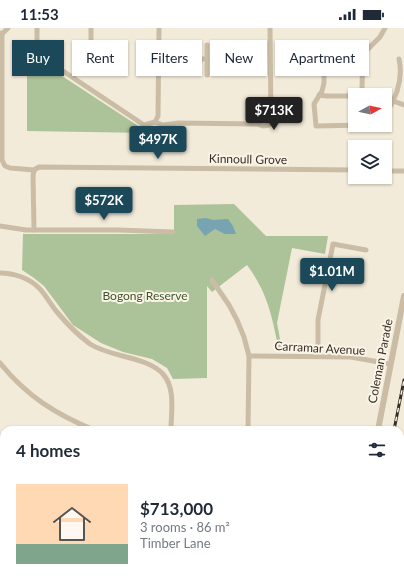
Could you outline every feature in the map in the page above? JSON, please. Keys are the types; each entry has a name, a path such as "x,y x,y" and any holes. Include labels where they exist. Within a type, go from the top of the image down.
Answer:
{"street":[{"path":"1,34 8,28"},
{"path":"37,28 37,51 43,59 140,123 148,125 155,122 158,116 158,76"},
{"path":"91,28 91,40"},
{"path":"158,28 158,40"},
{"path":"155,122 163,125 178,123 256,124 263,126 268,124 271,119 270,28"},
{"path":"369,48 384,32 385,28"},
{"name":"Kinnoull Grove","path":"1,34 2,160 5,166 10,168 34,170 39,167 348,170"},
{"path":"207,45 207,75"},
{"path":"399,59 403,71 399,77 397,91 393,101 404,105"},
{"path":"202,60 207,60"},
{"path":"324,76 324,83 314,104 316,126 348,125"},
{"path":"362,76 362,88"},
{"path":"319,95 348,96"},
{"path":"34,170 34,230"},
{"path":"392,170 404,171"},
{"path":"0,226 34,230 118,230 173,232"},
{"path":"318,356 318,320 333,244 366,250"},
{"path":"0,273 12,273 26,279 39,288 70,327 90,344 107,352 149,364 162,374 168,382 172,392 171,426"},
{"path":"212,280 237,320 244,337 249,356 248,426"},
{"name":"Coleman Parade","path":"379,426 404,296"},
{"name":"Carramar Avenue","path":"249,356 351,357 390,364"},
{"path":"0,363 24,390 51,410 84,426"}],"green space":[{"path":"27,76 62,76 149,133 27,131"},
{"name":"Bogong Reserve","path":"234,204 266,236 328,236 325,254 292,248 277,323 282,350 279,350 265,295 247,265 212,292 207,286 207,378 173,379 167,368 152,359 123,352 101,343 73,325 44,286 22,270 23,234 174,234 174,205"}],"water":[{"path":"206,218 213,220 228,219 236,234 225,234 215,229 205,236 197,226 197,219"}],"railway":[{"path":"395,426 404,380"}]}
